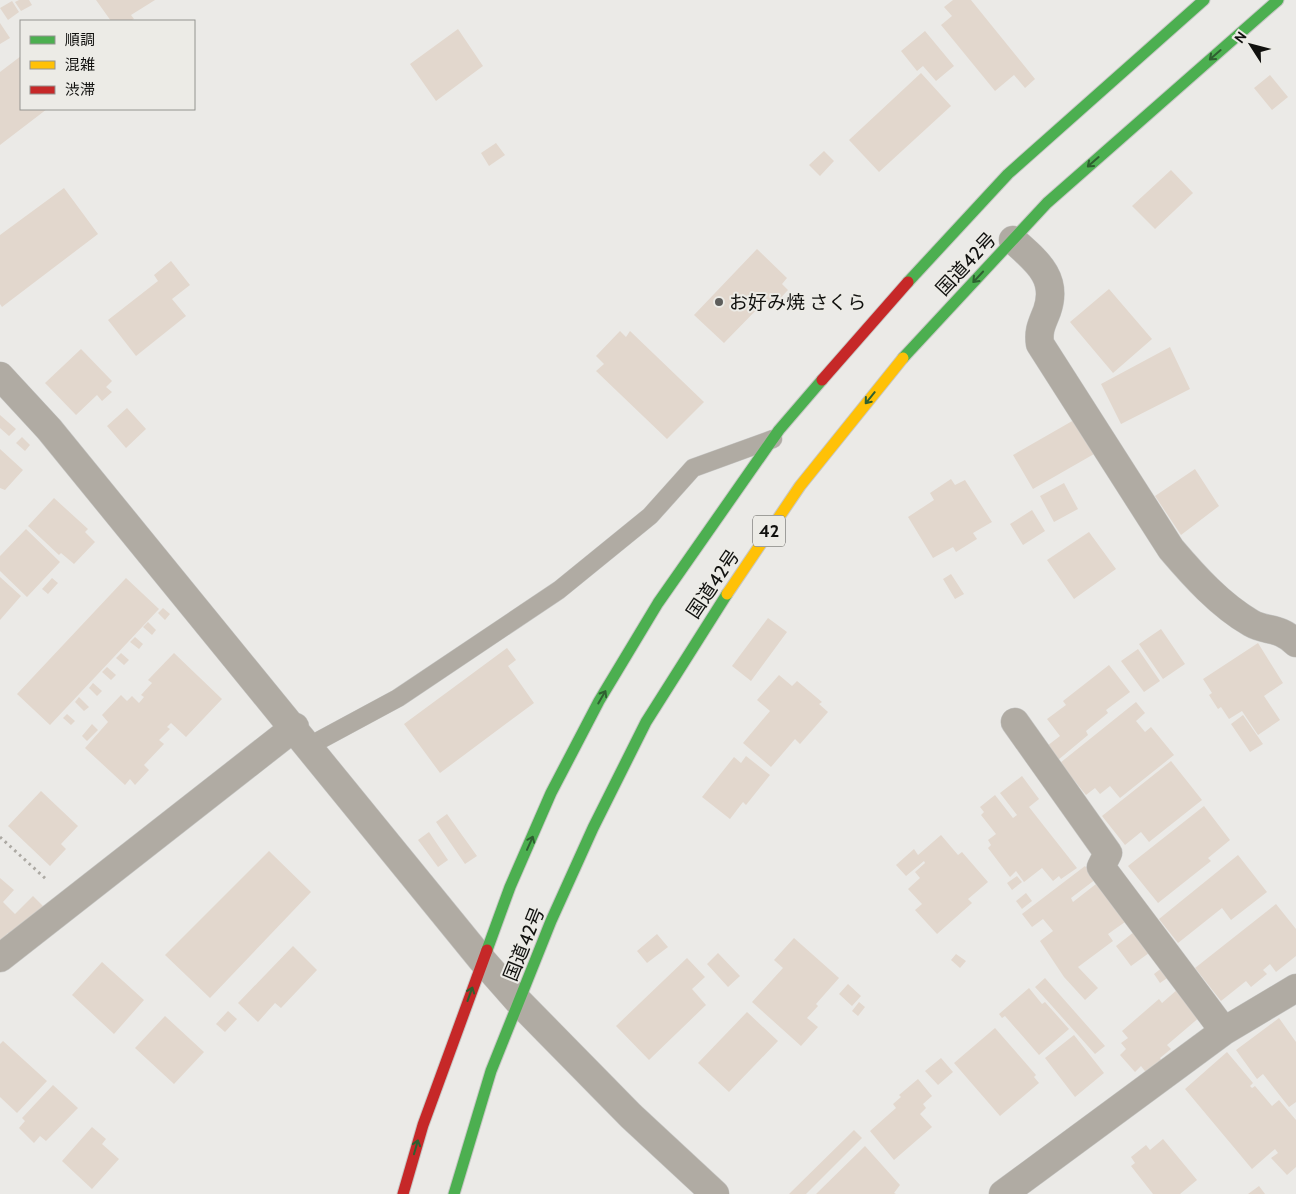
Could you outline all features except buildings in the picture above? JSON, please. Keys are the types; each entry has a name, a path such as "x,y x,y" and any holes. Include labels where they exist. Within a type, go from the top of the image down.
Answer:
{"highway":[{"name":"国道42号","path":"402,1194 423,1124 482,960 551,793 599,701 658,603 775,438 885,306 1008,174 1204,0"},
{"name":"国道42号","path":"454,1194 491,1071 552,921 593,828 646,722 708,622 800,486 905,355 1047,203 1278,0"}],"street":[{"path":"1013,240 1044,269 1050,290 1047,309 1038,330 1040,344 1171,549 1193,575 1240,617 1253,625 1273,628 1290,636 1296,643"},
{"path":"0,376 49,429 302,736 482,960 519,1002 631,1116 715,1194"},
{"path":"1015,722 1108,853 1101,867 1224,1032"},
{"path":"0,958 72,902 302,736"},
{"path":"1003,1194 1224,1032 1296,988"}],"lane":[{"path":"302,736 398,698 559,590 650,516 693,468 775,438"}],"path":[{"path":"0,837 72,902"}],"traffic: fast":[{"path":"908,282 1008,174 1204,0"},
{"path":"903,358 1047,203 1278,0"},
{"path":"487,950 510,887 551,793 599,701 658,603 779,430 822,380"},
{"path":"454,1194 491,1071 551,921 593,828 646,722 727,594"}],"traffic: slow":[{"path":"727,594 800,486 903,358"}],"traffic: jam":[{"path":"822,380 908,282"},
{"path":"403,1194 423,1125 487,950"}],"place":[{"name":"お好み焼 さくら","path":"719,302"}]}
